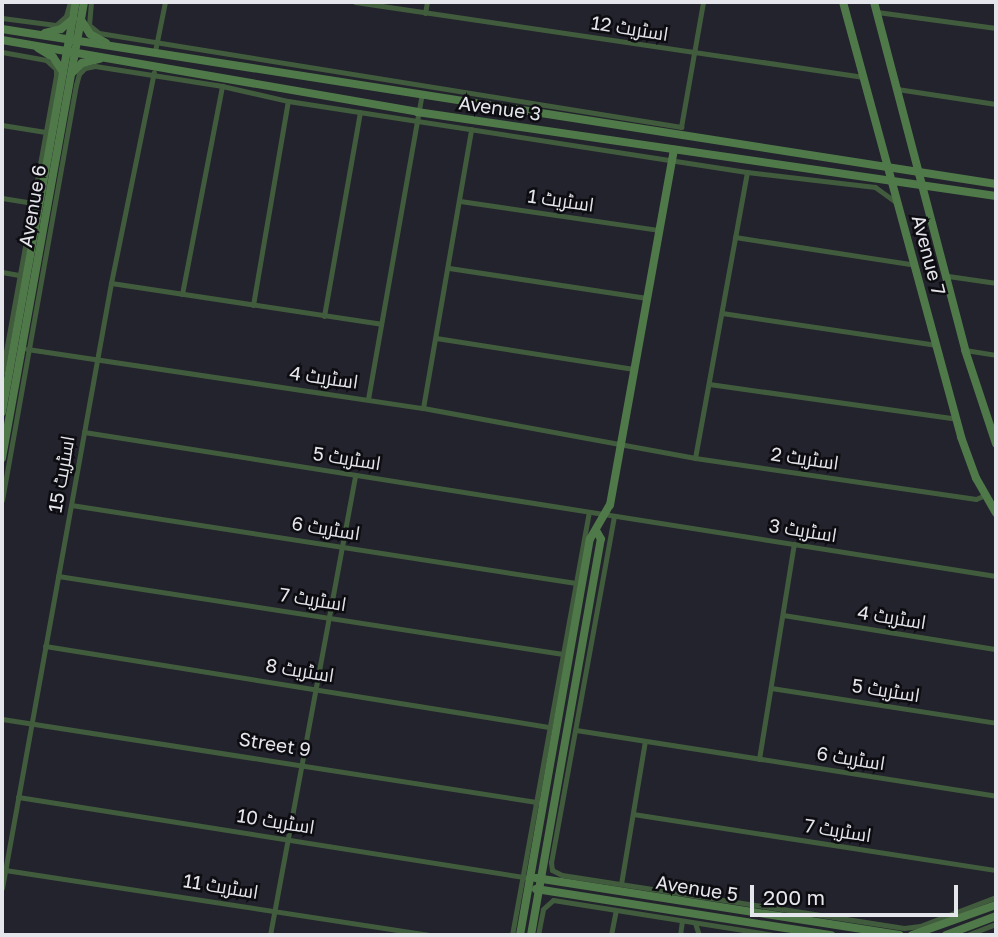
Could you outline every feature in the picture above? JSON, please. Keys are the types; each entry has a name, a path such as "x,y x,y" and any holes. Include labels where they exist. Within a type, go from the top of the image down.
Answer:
{"main road":[{"path":"70,2 84,3"},
{"name":"Avenue 7","path":"842,2 957,419 976,478 996,513"},
{"name":"Avenue 7","path":"874,2 948,276 965,350 993,428 996,444"},
{"name":"Avenue 6","path":"2,412 77,19 84,3"},
{"path":"29,23 31,34 61,29 77,19 90,34 109,45"},
{"name":"Avenue 3","path":"2,29 31,34 154,71 416,116 858,174 996,195"},
{"name":"Avenue 3","path":"2,40 33,45 156,47 421,97 996,184"},
{"path":"33,45 53,57 67,72 82,63 106,58"},
{"path":"520,935 528,887 526,877 590,539 609,516 674,150"},
{"name":"Avenue 6","path":"2,458 14,348"},
{"path":"531,935 574,714 601,539 597,532"},
{"name":"Avenue 5","path":"526,877 561,879 900,935"},
{"name":"Avenue 5","path":"528,887 831,935"},
{"path":"912,935 996,905"},
{"path":"946,935 996,916"}],"street":[{"path":"2,18 51,26 61,23 70,2"},
{"path":"156,47 165,2"},
{"name":"اسٹریٹ 12","path":"355,2 694,54 864,76"},
{"path":"425,13 427,2"},
{"path":"84,3 89,25 94,31 156,47 681,127 703,2"},
{"path":"877,12 996,29"},
{"path":"2,52 46,60 66,85"},
{"path":"2,500 19,275 45,132 66,85 90,66 154,71 288,101 360,112 416,116 471,130 747,172 875,187 899,204"},
{"name":"اسٹریٹ 15","path":"2,888 111,283 154,71"},
{"path":"182,294 222,86"},
{"path":"897,89 996,104"},
{"path":"368,399 421,97"},
{"path":"253,305 288,101"},
{"path":"324,316 360,112"},
{"path":"2,125 45,132"},
{"path":"423,408 471,130"},
{"path":"695,458 747,172"},
{"path":"856,185 858,174"},
{"path":"2,198 33,203"},
{"name":"اسٹریٹ 1","path":"460,201 658,230"},
{"path":"736,237 915,265"},
{"path":"449,268 647,298"},
{"path":"2,272 19,275"},
{"path":"948,276 996,284"},
{"path":"111,283 381,324"},
{"path":"722,313 937,345"},
{"path":"436,338 634,369"},
{"path":"2,373 14,348"},
{"name":"اسٹریٹ 4","path":"14,348 368,399 622,443"},
{"path":"965,350 996,355"},
{"path":"709,384 957,419"},
{"name":"اسٹریٹ 5","path":"84,432 609,516"},
{"name":"اسٹریٹ 2","path":"622,443 695,458 976,499 985,495"},
{"path":"270,935 355,475"},
{"name":"اسٹریٹ 6","path":"71,505 576,583"},
{"path":"540,803 550,727 589,512"},
{"path":"609,516 574,714 576,730 547,862 561,879 621,884 904,928 920,926 996,897"},
{"name":"اسٹریٹ 3","path":"609,516 996,576"},
{"path":"759,759 794,544"},
{"name":"اسٹریٹ 7","path":"58,576 563,654"},
{"name":"اسٹریٹ 4","path":"783,615 996,649"},
{"name":"اسٹریٹ 8","path":"46,646 550,727"},
{"name":"اسٹریٹ 5","path":"771,688 996,723"},
{"name":"Street 9","path":"2,719 301,763 540,803"},
{"name":"اسٹریٹ 6","path":"576,730 996,796"},
{"path":"621,884 645,741"},
{"name":"اسٹریٹ 10","path":"18,797 526,877"},
{"name":"اسٹریٹ 7","path":"633,814 996,870"},
{"name":"اسٹریٹ 11","path":"5,870 431,935"},
{"path":"512,935 526,877"},
{"path":"538,935 543,909 553,900 775,935"},
{"path":"611,935 616,911"},
{"path":"680,935 682,921"},
{"path":"695,923 699,935"},
{"path":"967,935 996,924"}]}
